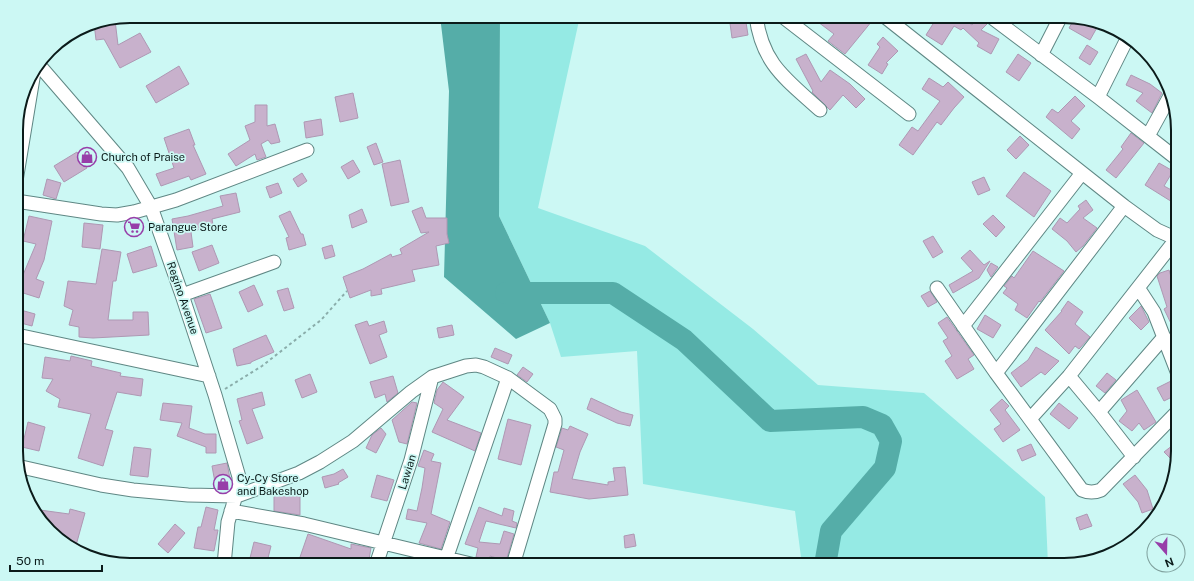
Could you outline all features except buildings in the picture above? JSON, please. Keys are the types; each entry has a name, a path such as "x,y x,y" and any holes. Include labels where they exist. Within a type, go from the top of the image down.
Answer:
{"street":[{"path":"757,23 761,40 770,60 781,75 820,110"},
{"path":"791,23 909,114"},
{"path":"893,23 1124,206 1157,230 1171,236"},
{"path":"999,23 1171,154"},
{"path":"1041,55 1057,23"},
{"path":"1098,97 1125,43"},
{"name":"Regino Avenue","path":"42,69 128,168 151,207 209,376 239,476 237,496 231,511 225,558"},
{"path":"23,139 31,88"},
{"path":"1148,136 1167,102"},
{"path":"23,203 117,215 151,207 193,194 307,150"},
{"path":"963,326 1082,173"},
{"path":"996,373 1124,206"},
{"path":"1030,419 1069,376 1171,247"},
{"path":"182,295 274,262"},
{"path":"937,288 996,373 1082,490 1087,492 1097,492 1101,490 1171,418"},
{"path":"1139,289 1154,312 1171,356"},
{"path":"23,336 209,376"},
{"path":"1100,412 1164,337"},
{"path":"25,468 101,485 133,490 188,495 237,496 299,473 336,453 358,437 411,392 432,377 456,368 476,365 508,378 550,409 555,419 555,424 515,558"},
{"path":"1069,376 1100,412 1134,457"},
{"name":"Lawian","path":"378,558 413,453 432,377"},
{"path":"446,558 508,378"},
{"path":"231,511 304,524 384,542 435,558"}],"path":[{"path":"215,395 262,366 321,320 347,291"}],"shaded area":[{"path":"441,23 500,23 499,216 550,323 516,339 444,277 449,91"},
{"path":"500,23 578,23 538,208 645,246 753,329 818,385 924,393 1045,497 1048,558 801,558 795,511 643,484 637,351 561,357 550,323 499,216"}],"waterway":[{"path":"506,293 613,293 684,340 770,421 863,417 882,425 891,441 885,468 831,531 826,558"}],"place":[{"name":"Church of Praise","path":"87,157"},
{"name":"Parangue Store","path":"134,227"},
{"name":"Cy-Cy Store and Bakeshop","path":"223,484"}]}
